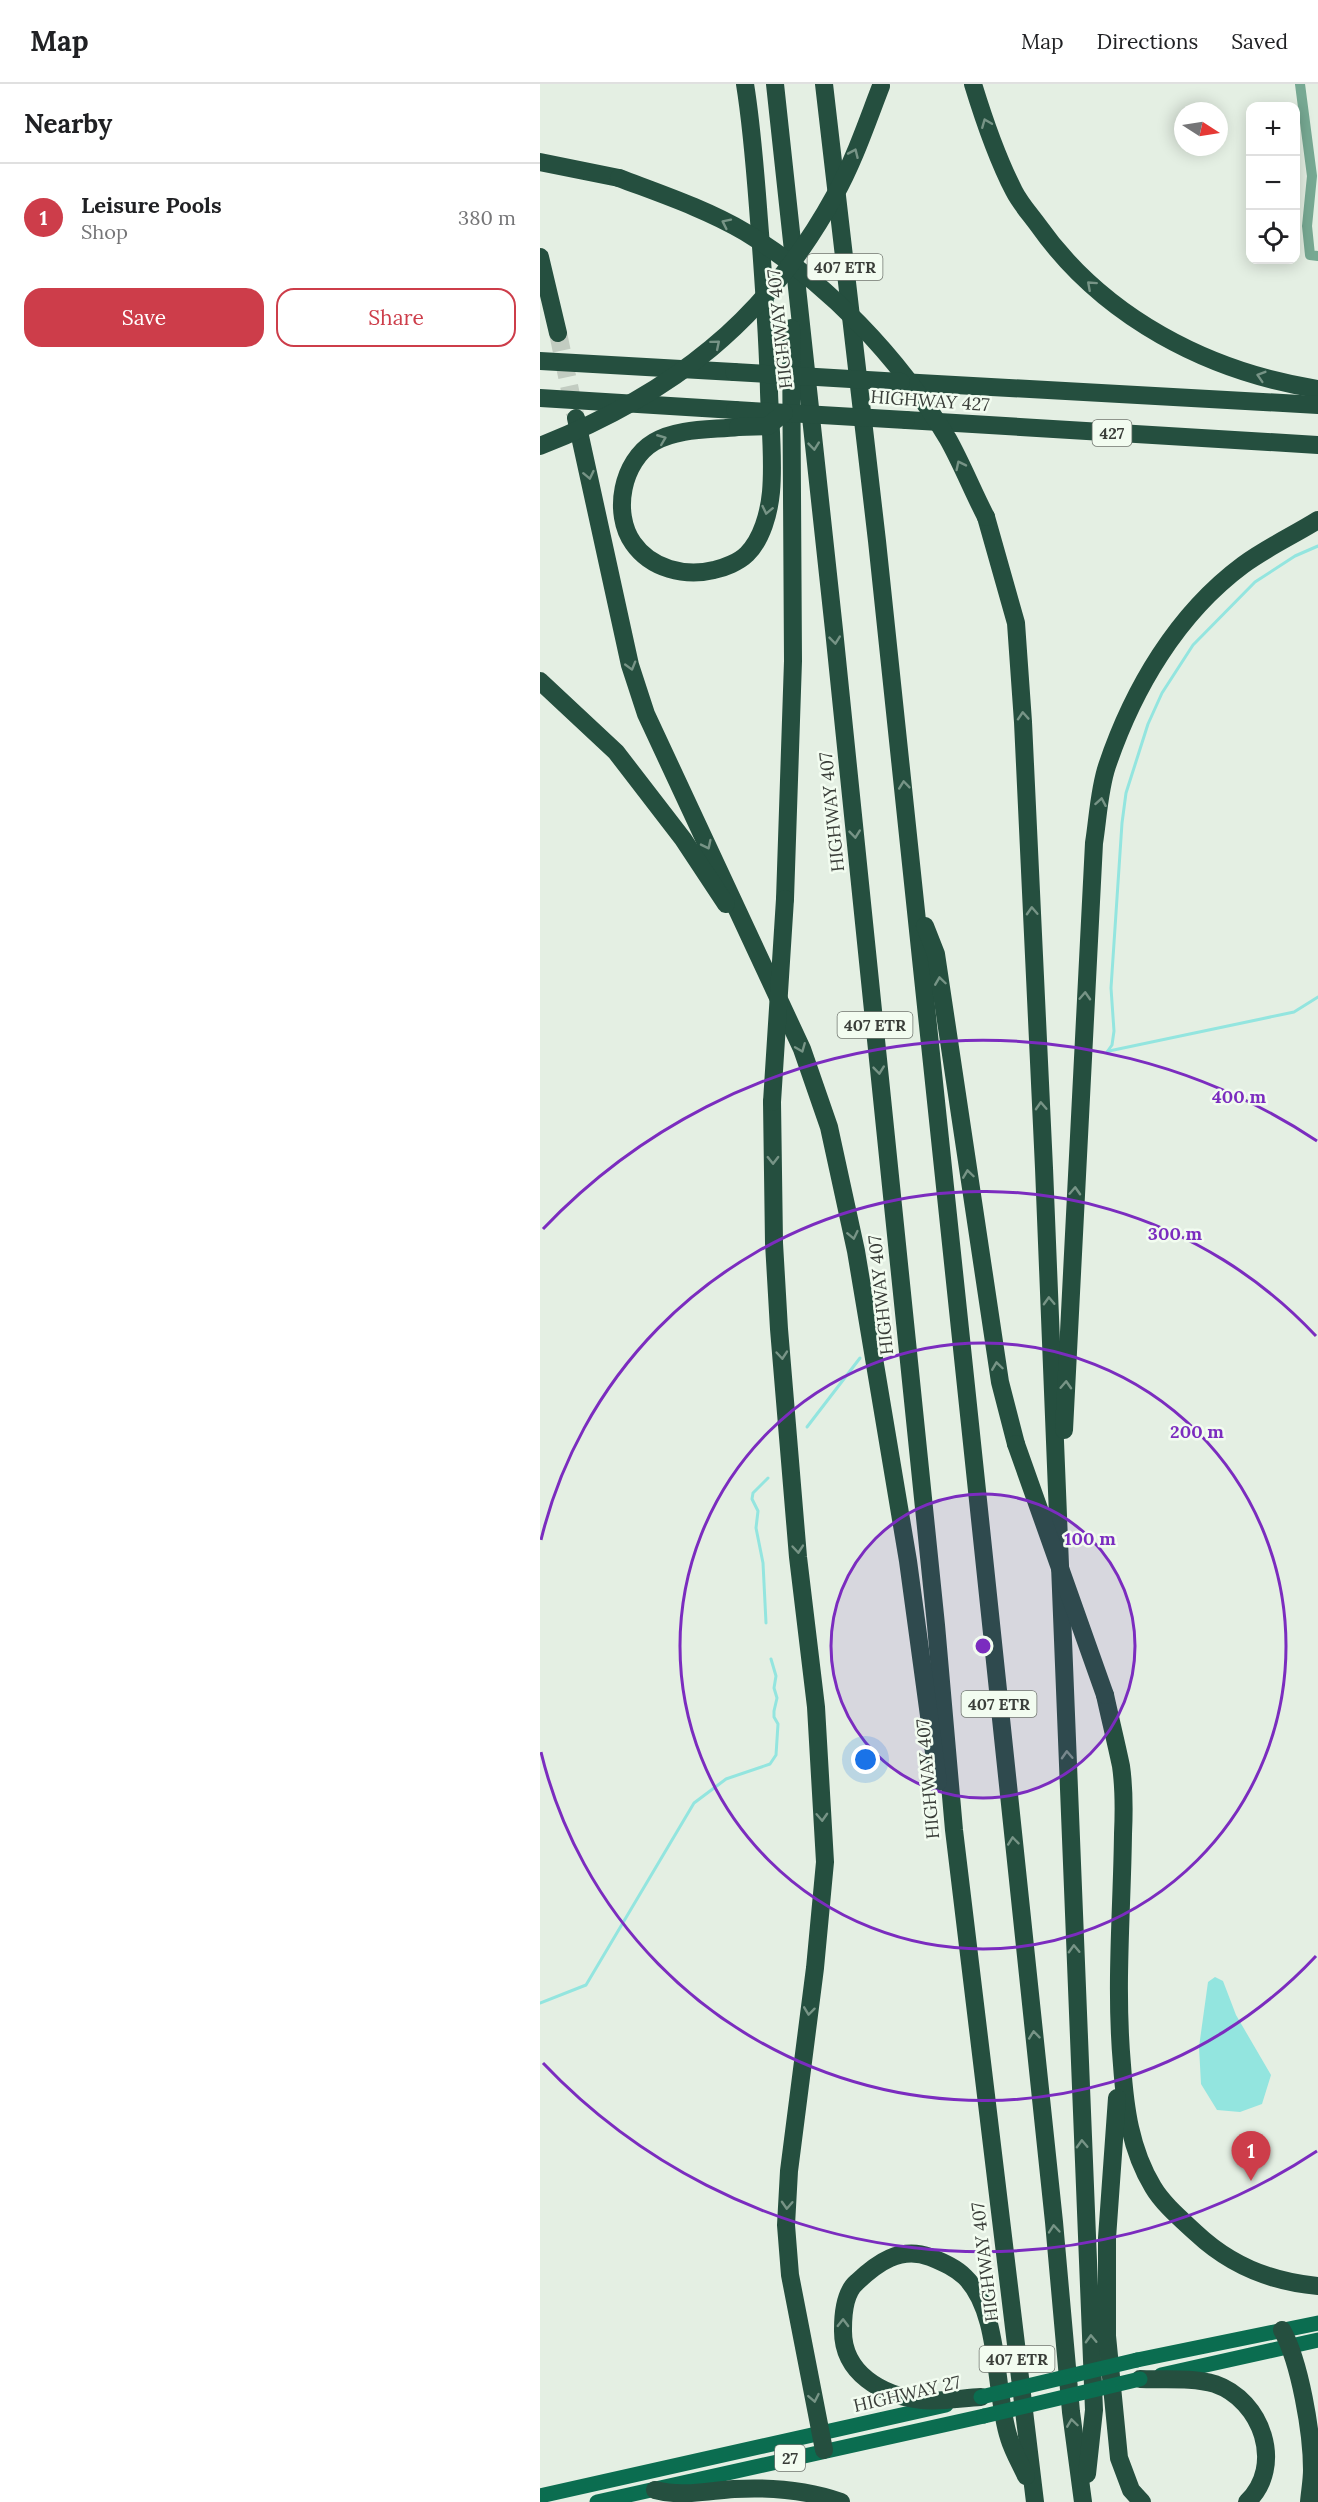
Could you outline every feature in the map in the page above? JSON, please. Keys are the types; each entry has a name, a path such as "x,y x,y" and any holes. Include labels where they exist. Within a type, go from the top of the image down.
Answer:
{"highway":[{"path":"737,418 677,433 652,443 635,460 626,478 621,501 624,520 632,543 662,566 681,573 702,573 722,568 746,555 764,526 771,492 768,346 752,126 745,84"},
{"name":"HIGHWAY 407","path":"775,84 931,1578 954,1830 1034,2497"},
{"name":"407 ETR","path":"824,84 876,530 1053,2210 1071,2412 1084,2502"},
{"path":"974,84 982,112 1015,192 1048,239 1089,285 1141,324 1186,350 1292,385 1318,389"},
{"path":"540,446 590,427 640,400 688,368 732,331 756,306 806,243 836,194 860,141 881,85"},
{"path":"540,162 619,178 677,200 744,232 827,292 893,360 948,440 986,517 1016,623 1044,1168 1094,2410 1084,2502"},
{"path":"790,221 793,661 785,899 772,1102 774,1243 798,1557 816,1707 825,1862 815,1968 789,2171 786,2225 790,2275 822,2442"},
{"path":"540,257 558,333"},
{"path":"540,349 628,366"},
{"name":"HIGHWAY 427","path":"540,361 1318,405"},
{"path":"540,398 737,418"},
{"name":"HIGHWAY 427","path":"737,418 768,426 784,413 1318,445"},
{"path":"576,418 630,665 646,714 802,1049 829,1127 856,1251 908,1560 938,1784 954,1830"},
{"path":"1055,1485 1064,1430 1094,843 1106,769 1130,707 1158,656 1197,606 1244,564 1318,520"},
{"path":"540,681 616,752 683,839 717,892 751,937"},
{"path":"916,906 936,954 999,1382 1016,1444 1105,1695 1121,1768 1124,1833 1118,1960 1120,2048 1125,2103 1132,2143 1153,2187 1178,2217 1209,2245 1246,2268 1270,2278 1318,2286"},
{"path":"1120,2048 1107,2238 1107,2336 1119,2458 1131,2490 1142,2502"},
{"path":"981,2397 923,2400 895,2395 871,2384 854,2367 843,2343 843,2312 853,2285 878,2262 899,2255 924,2255 948,2264 966,2277 978,2295 990,2327 1009,2438 1034,2497"},
{"path":"1286,2338 1310,2443 1312,2471 1309,2502"},
{"path":"1140,2379 1191,2380 1215,2385 1239,2397 1257,2418 1266,2446 1264,2474 1247,2502"},
{"path":"655,2490 671,2494 738,2489 785,2490 841,2502"}],"main road":[{"name":"HIGHWAY 27","path":"540,2496 822,2442 984,2416 1140,2379 1286,2338 1318,2323"},
{"name":"HIGHWAY 27","path":"597,2502 655,2490 981,2397 1137,2360 1286,2338 1318,2340"}],"street":[{"path":"1300,84 1312,176 1306,226 1310,255 1318,256"}],"water":[{"path":"1215,1977 1223,1981 1236,2015 1271,2075 1262,2104 1240,2112 1217,2110 1201,2084 1199,2047 1208,1982"}],"waterway":[{"path":"1107,1052 1112,1045 1114,1031 1111,988 1122,823 1126,793 1148,724 1162,693 1193,645 1255,582 1295,556 1318,546"},
{"path":"1109,1051 1294,1012 1318,997"},
{"path":"807,1427 860,1358"},
{"path":"766,1623 763,1563 756,1528 758,1511 752,1499 753,1493 768,1478"},
{"path":"540,2003 586,1985 694,1803 726,1779 770,1764 776,1755 778,1724 774,1717 777,1698 774,1688 776,1676 771,1659"}],"tunnel":[{"path":"558,333 575,414"}],"place":[{"name":"Leisure Pools","path":"1251,2181"}]}
